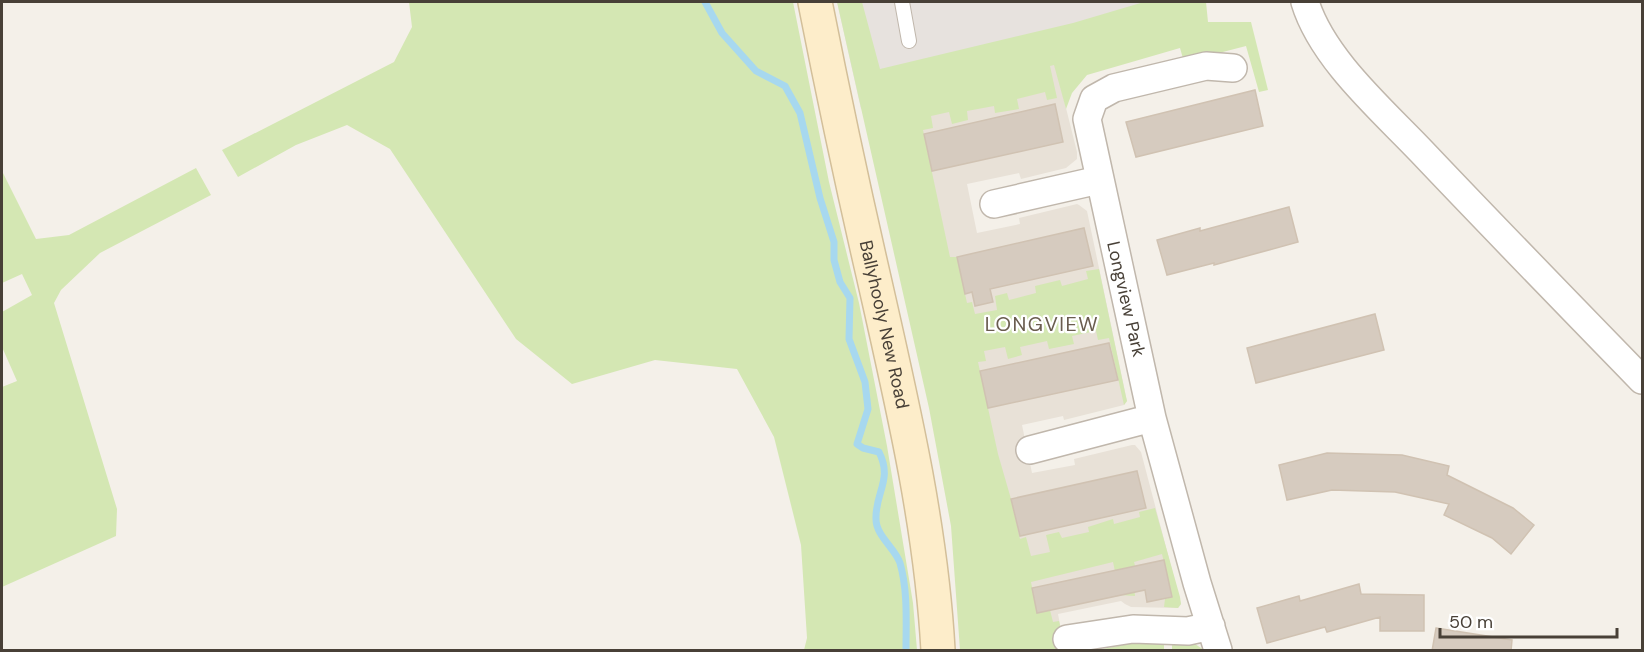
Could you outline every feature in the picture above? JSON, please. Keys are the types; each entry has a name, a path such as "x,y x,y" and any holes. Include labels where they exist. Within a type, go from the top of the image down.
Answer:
{"main road":[{"name":"Ballyhooly New Road","path":"815,2 841,134 907,422 928,553 938,651"}],"street":[{"path":"1305,2 1325,45 1358,84 1642,380"},
{"name":"Longview Park","path":"1214,638 1152,418 1087,119 1094,99 1114,88 1206,66 1233,68"},
{"path":"994,204 1099,180"},
{"path":"1030,450 1152,418"},
{"name":"Longview Park","path":"1067,639 1133,629 1188,631 1214,638"}],"lane":[{"path":"902,2 909,41"}],"shaded area":[{"path":"837,2 1206,2 1055,64 861,109"},
{"path":"1055,64 1077,159 1066,168 1021,179 1019,173 967,184 977,233 1020,224 1019,218 1077,204 1087,211 1127,401 1124,405 1064,420 1063,416 1022,425 1032,473 1075,465 1074,459 1135,445 1141,452 1181,604 1178,608 1131,607 1121,601 1058,614 1061,630 1033,635 903,98"}],"green space":[{"path":"409,2 793,2 829,182 859,303 887,446 913,603 917,650 804,650 807,638 801,545 774,437 737,369 655,360 572,384 516,339 390,149 347,125 296,145 238,177 222,150 394,62 412,27"},
{"path":"837,2 862,2 880,69 1073,23 1144,2 1206,2 1208,22 1251,22 1268,90 1259,92 1246,46 1184,62 1180,48 1087,75 1072,93 1066,109 1054,65 1050,66 1057,98 1047,100 1045,92 1017,99 1019,109 995,113 994,106 967,111 968,120 952,124 949,112 931,116 933,128 923,130 950,257 957,257 967,303 972,302 975,314 997,310 995,296 1007,293 1009,300 1036,293 1035,286 1060,280 1062,286 1088,279 1086,271 1099,269 1127,401 1124,405 1109,338 1098,340 1096,331 1072,336 1074,344 1049,349 1047,341 1020,347 1022,355 1008,359 1005,347 984,351 986,361 978,362 1020,539 1026,537 1031,556 1050,552 1046,535 1059,532 1062,538 1089,532 1088,527 1113,519 1114,524 1140,517 1139,512 1155,508 1180,597 1181,604 1178,608 1164,607 1165,599 1172,597 1162,554 1134,562 1140,584 1134,586 1135,596 1120,595 1113,562 1031,582 1037,612 1050,610 1053,622 1059,621 1066,649 1084,646 1085,650 960,650 951,526 929,408"},
{"path":"196,168 211,195 100,253 61,290 54,303 117,509 116,536 2,587 2,387 17,381 2,347 2,312 32,295 22,274 2,283 2,171 36,239 69,235"},
{"path":"1131,637 1164,640 1164,650 1098,650 1128,644"},
{"path":"1172,640 1192,642 1204,650 1172,650"}],"building":[{"path":"1255,90 1263,126 1136,157 1126,122"},
{"path":"1055,104 1063,142 932,171 924,134"},
{"path":"1289,207 1298,242 1167,275 1157,240"},
{"path":"1084,228 1093,266 990,289 993,302 975,306 972,292 965,294 957,257"},
{"path":"1375,314 1384,350 1256,383 1247,348"},
{"path":"1109,343 1118,380 988,408 980,371"},
{"path":"1327,453 1402,455 1449,466 1447,475 1513,508 1534,525 1511,554 1492,538 1444,515 1449,504 1395,492 1332,490 1287,500 1279,465"},
{"path":"1137,471 1146,508 1020,536 1011,499"},
{"path":"1164,560 1172,597 1147,602 1145,590 1037,613 1032,588"},
{"path":"1359,584 1361,594 1424,595 1424,631 1380,631 1380,617 1327,632 1325,627 1267,643 1257,608 1299,596 1300,601"},
{"path":"1436,628 1512,640 1511,651 1432,651"}],"waterway":[{"path":"705,2 722,33 756,71 785,86 800,113 820,198 834,242 834,260 840,282 850,298 849,339 865,382 868,409 857,444 879,452 883,462 884,478 876,519 879,531 898,558 903,574 906,650"}],"district":[{"name":"LONGVIEW","path":"1042,324"}]}
